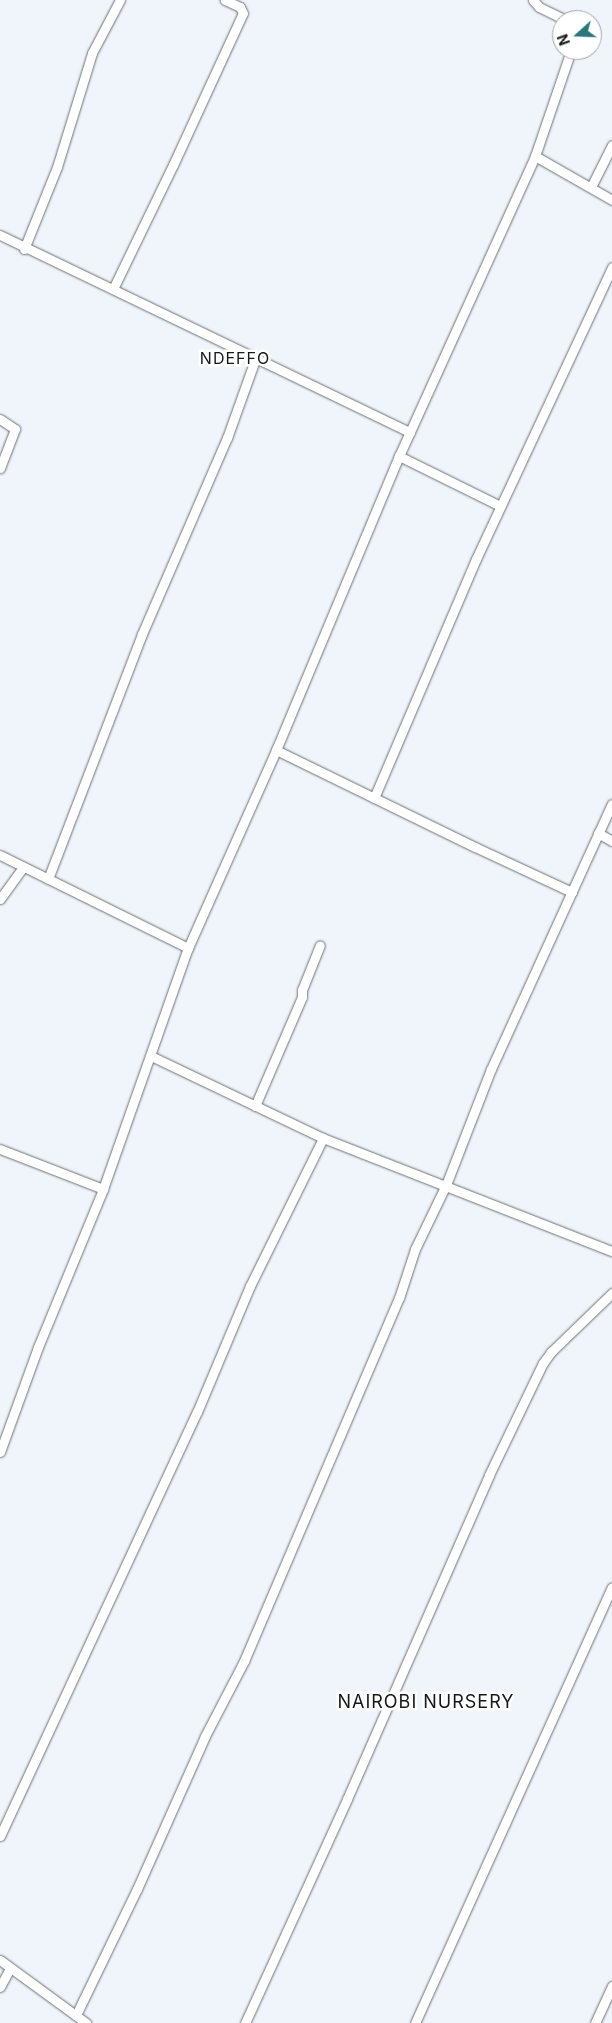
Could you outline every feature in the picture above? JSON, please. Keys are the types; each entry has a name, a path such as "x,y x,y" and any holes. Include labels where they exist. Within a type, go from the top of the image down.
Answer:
{"street":[{"path":"24,249 57,167 92,53 120,0"},
{"path":"113,289 243,13 240,6 225,0"},
{"path":"533,0 539,6 552,13"},
{"path":"0,1452 38,1347 103,1189 188,948 276,750 399,456 535,156 568,60"},
{"path":"591,187 612,145"},
{"path":"535,156 612,200"},
{"path":"0,236 24,249 113,289 255,360 410,432"},
{"path":"374,798 500,506 612,267"},
{"path":"48,879 142,634 227,438 255,360"},
{"path":"0,419 15,429 0,468"},
{"path":"399,456 500,506"},
{"path":"276,750 572,892"},
{"path":"76,2015 137,1889 205,1736 247,1653 399,1298 415,1249 446,1185 491,1069 612,804"},
{"path":"598,833 612,841"},
{"path":"0,855 188,948"},
{"path":"0,899 23,867"},
{"path":"255,1106 302,997 302,990 320,946"},
{"path":"150,1056 323,1138 612,1251"},
{"path":"0,1836 196,1412 250,1286 323,1138"},
{"path":"0,1149 103,1189"},
{"path":"245,2023 347,1799 489,1475 543,1362 612,1293"},
{"path":"415,2023 612,1587"},
{"path":"0,1960 86,2023"},
{"path":"0,1987 10,1968"},
{"path":"595,2023 612,1986"}],"district":[{"name":"NDEFFO","path":"235,358"},
{"name":"NAIROBI NURSERY","path":"426,1702"}]}
